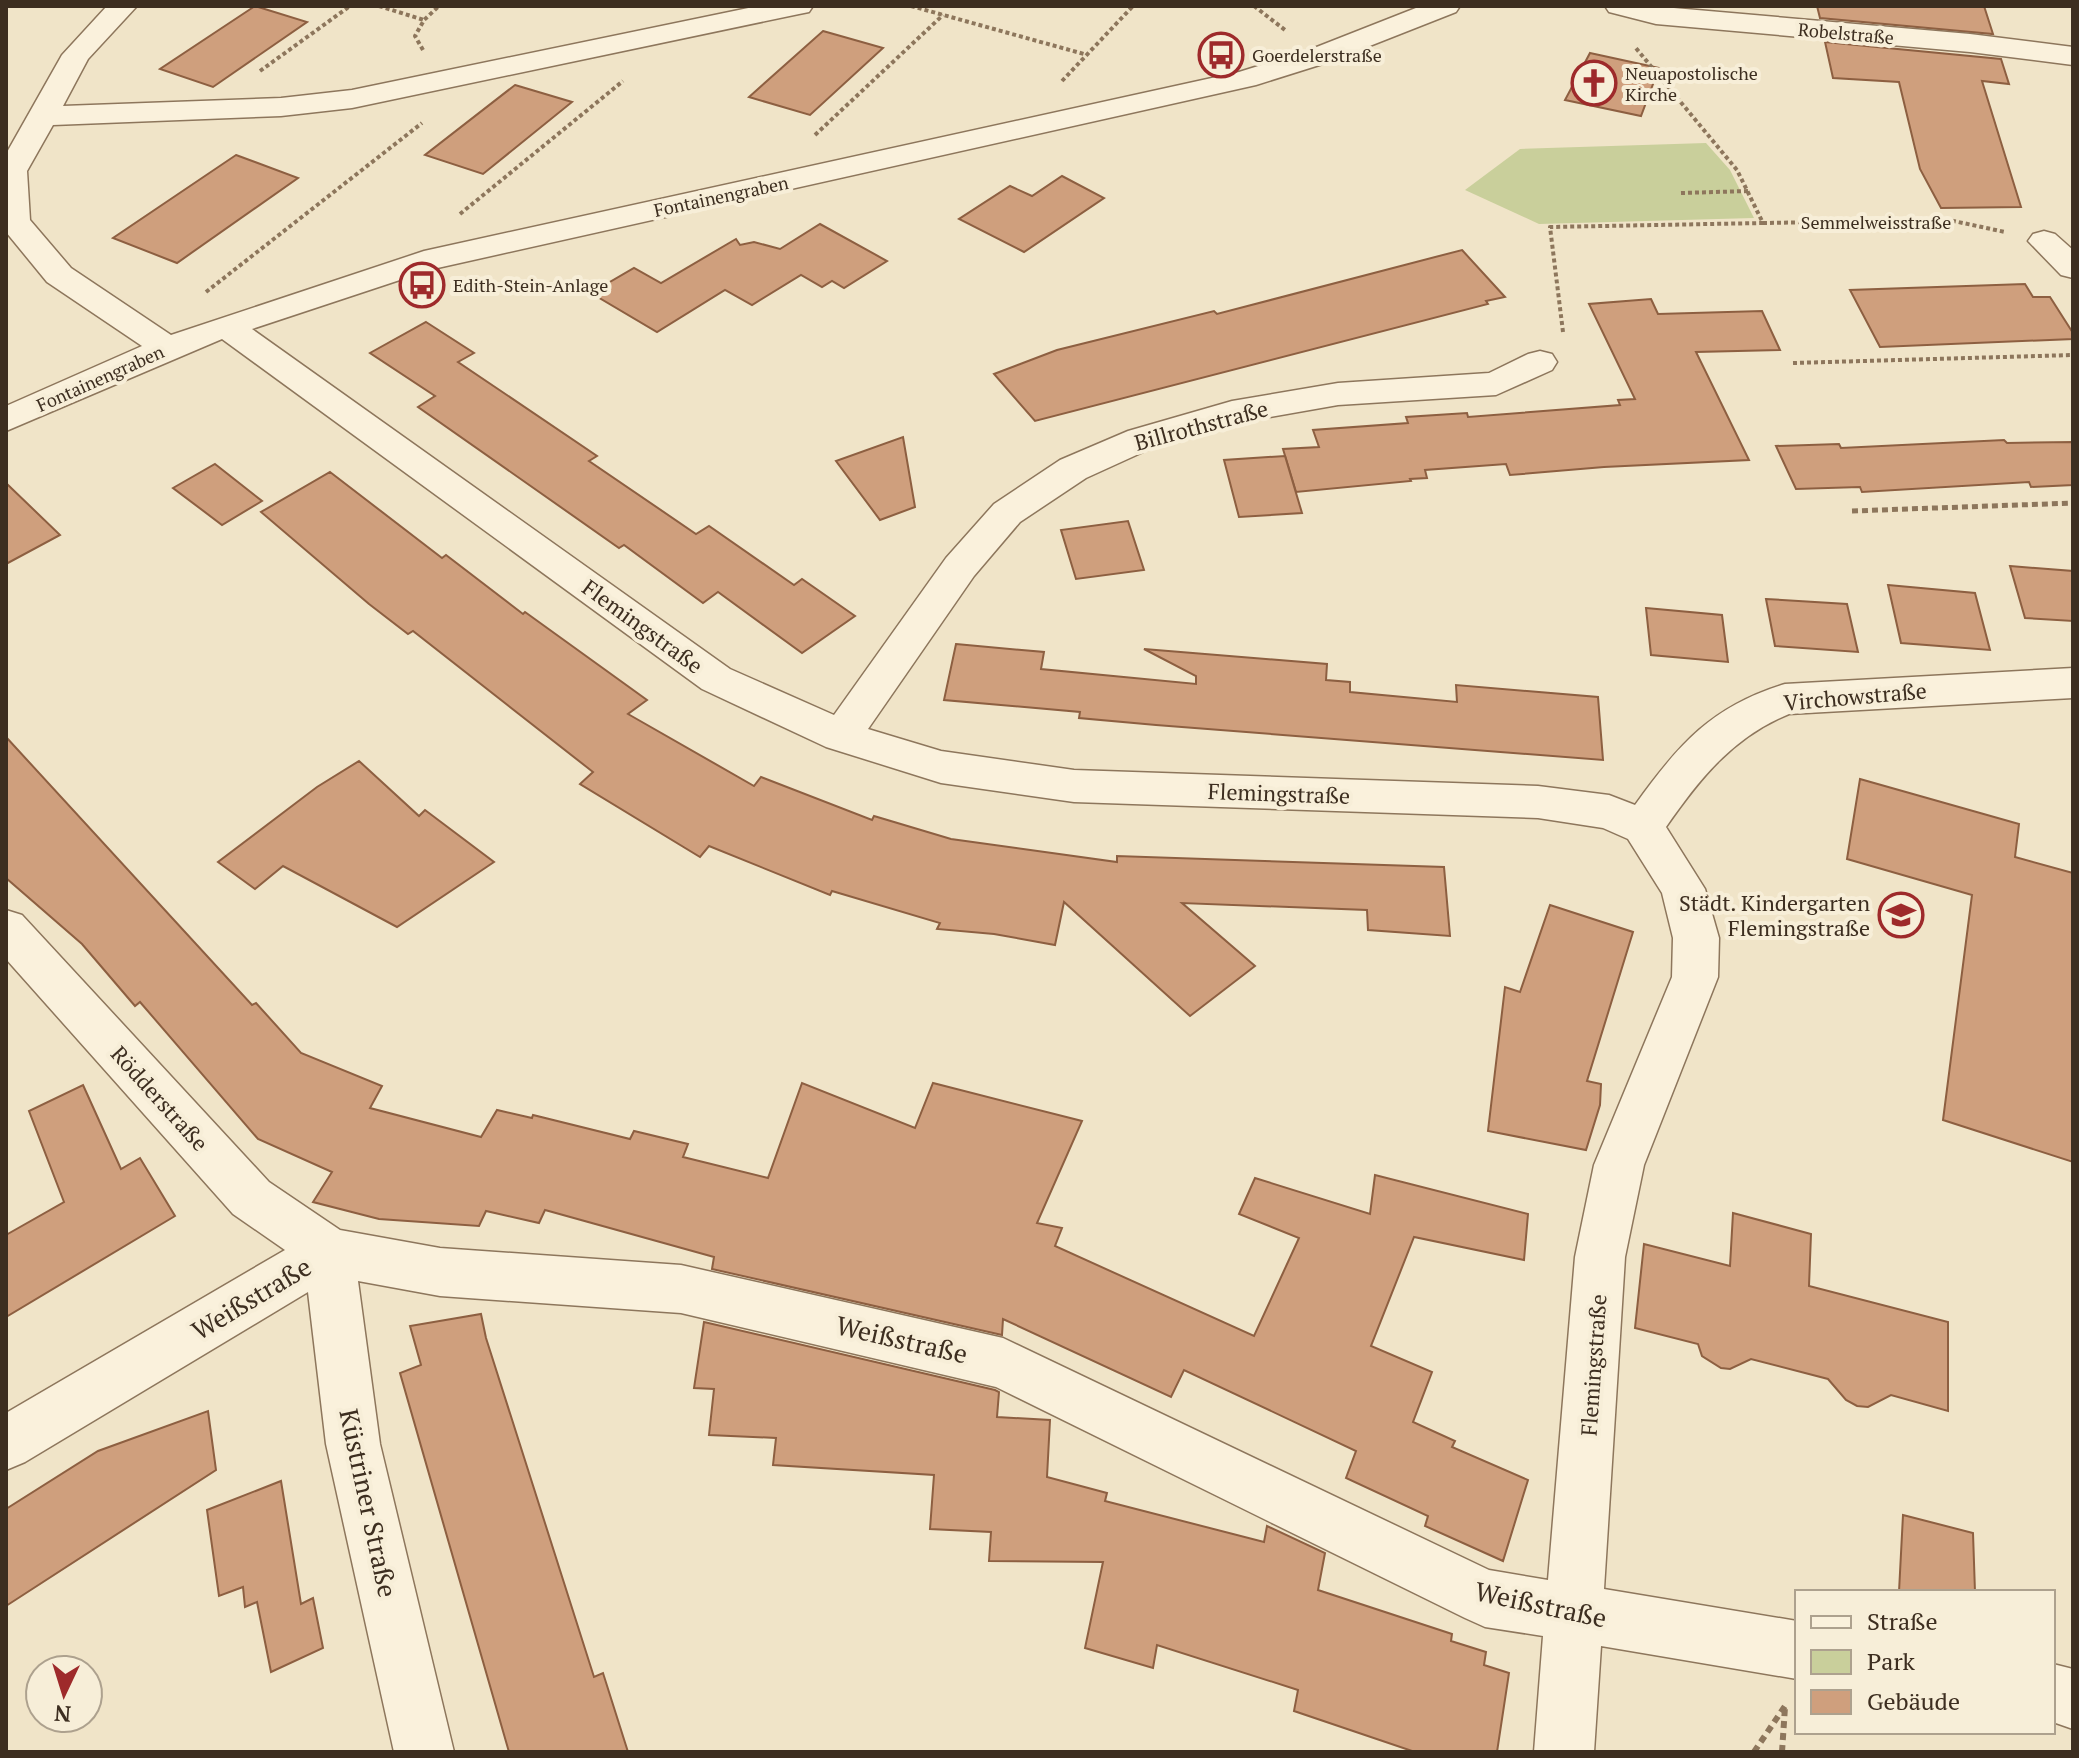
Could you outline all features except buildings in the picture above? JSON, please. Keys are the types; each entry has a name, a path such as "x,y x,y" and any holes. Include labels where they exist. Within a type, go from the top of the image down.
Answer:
{"street":[{"path":"123,6 76,55 12,171 14,221 59,275 168,348"},
{"path":"42,116 204,111 352,99 799,6"},
{"name":"Fontainengraben","path":"6,420 168,348 226,326 438,257 1246,79 1319,56 1443,7"},
{"name":"Robelstraße","path":"1622,7 1656,16 1970,43 2073,56"},
{"path":"2044,241 2073,268"},
{"name":"Flemingstraße","path":"226,326 716,679 841,736 941,767 1074,786 1538,802 1609,812 1643,827 1683,889 1696,938 1695,977 1619,1165 1600,1257 1564,1752"},
{"name":"Billrothstraße","path":"841,736 960,567 1007,513 1073,469 1141,439 1232,412 1338,394 1496,384 1540,362"},
{"name":"Virchowstraße","path":"1643,827 1679,775 1713,735 1758,708 1785,699 2073,683"},
{"name":"Rödderstraße","path":"6,928 251,1198 329,1252"},
{"name":"Weißstraße","path":"6,1443 329,1252 440,1272 681,1289 1003,1363 1485,1598 1795,1650"},
{"name":"Küstriner Straße","path":"329,1252 353,1444 424,1752"}],"path":[{"path":"204,111 350,6"},
{"path":"379,6 424,20"},
{"path":"226,326 191,304 446,102 441,81 415,36 424,20 439,6"},
{"path":"911,6 1084,54"},
{"path":"1041,126 1041,106 1084,54 1133,6"},
{"path":"1622,7 1631,43 1737,170 1750,191 1763,223"},
{"path":"790,181 791,158 943,15"},
{"path":"483,194 583,113"},
{"path":"1681,193 1750,191"},
{"name":"Semmelweisstraße","path":"1540,362 1563,332 1550,227 1949,220 2044,241"},
{"path":"1793,363 2073,355"},
{"path":"1852,511 2073,503"},
{"path":"1754,1752 1785,1706 1782,1752"}],"green space":[{"path":"1706,143 1730,170 1754,218 1539,224 1465,190 1520,149"}],"place":[{"name":"Goerdelerstraße","path":"1221,55"},
{"name":"Neuapostolische Kirche","path":"1594,83"},
{"name":"Edith-Stein-Anlage","path":"422,285"},
{"name":"Städt. Kindergarten Flemingstraße","path":"1901,915"}]}
